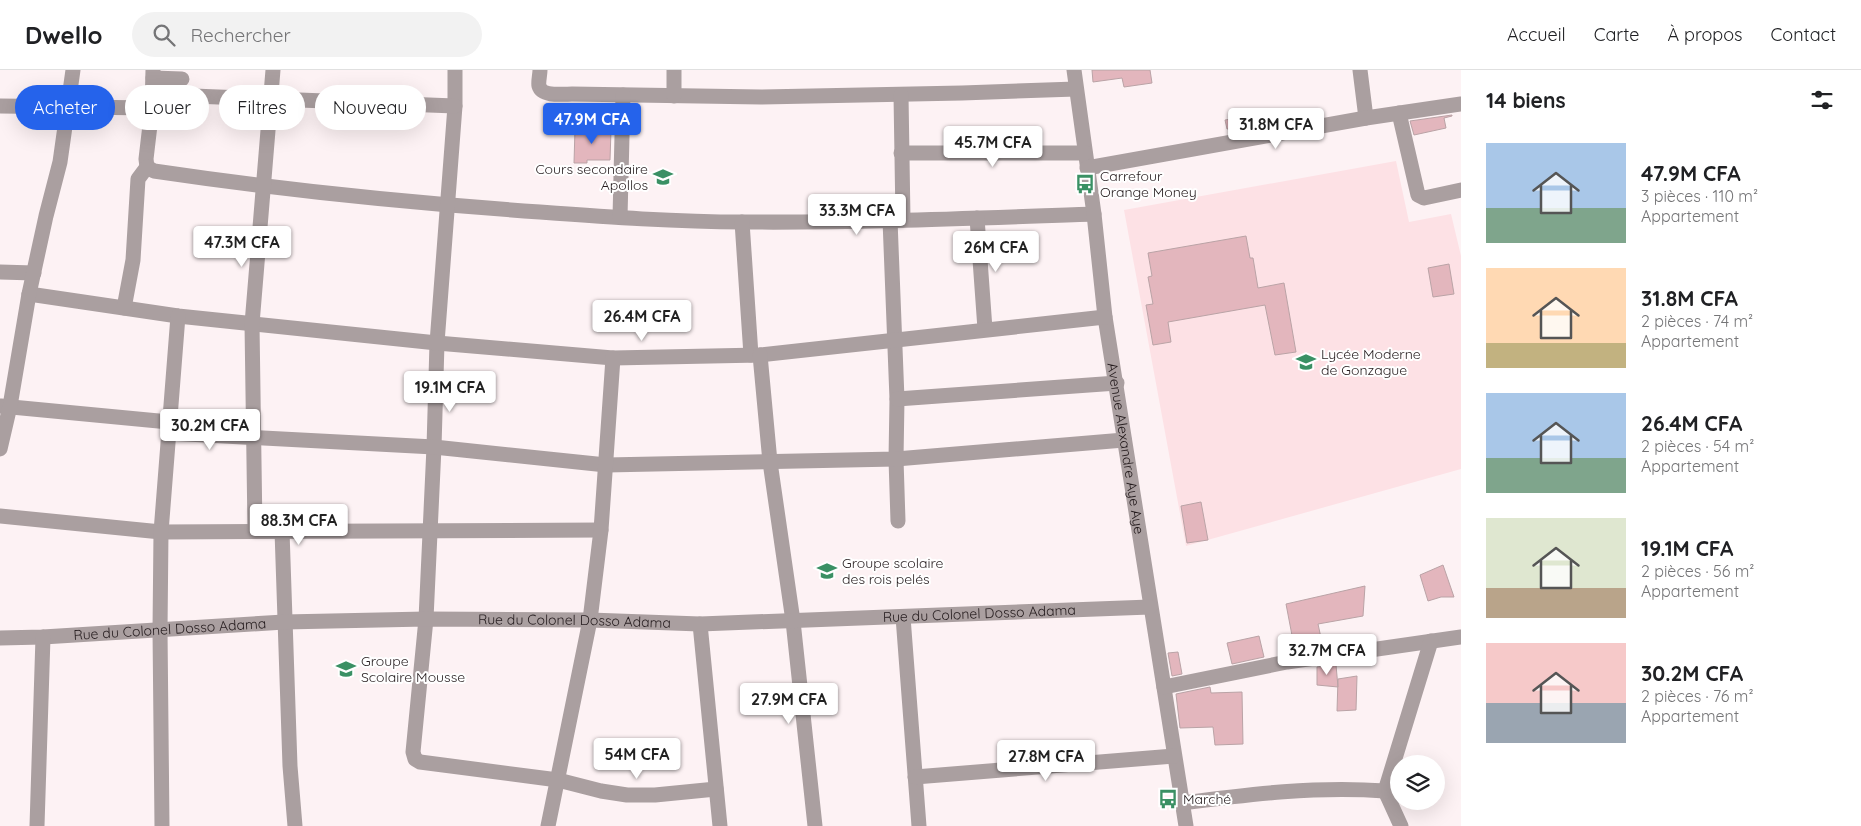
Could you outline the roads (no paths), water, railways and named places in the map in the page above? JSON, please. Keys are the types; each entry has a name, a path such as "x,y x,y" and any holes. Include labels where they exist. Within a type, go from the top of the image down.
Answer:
{"street":[{"path":"71,85 73,70"},
{"path":"272,85 273,70"},
{"path":"455,70 455,106 437,343 426,619 413,752 415,759 420,762 558,780 601,791 627,794 655,795 716,789"},
{"path":"540,70 539,86 547,94 761,98 1076,89"},
{"path":"674,70 674,96"},
{"name":"Avenue Alexandre Aye Aye","path":"1074,70 1094,214 1105,317 1186,826"},
{"path":"1360,70 1366,118"},
{"path":"153,74 182,79"},
{"path":"620,217 623,95"},
{"path":"898,521 897,399 894,340 896,220 901,153 901,95"},
{"path":"305,99 455,106"},
{"path":"1087,168 1366,118 1461,104"},
{"path":"0,106 15,106"},
{"path":"1399,113 1418,195 1424,198 1461,190"},
{"path":"0,449 5,406 46,216 60,162 65,130"},
{"path":"149,130 146,159 148,167 154,171 264,187 447,205 620,217 742,222 1094,214"},
{"path":"255,530 252,324 269,130"},
{"path":"901,153 1085,153"},
{"path":"124,308 133,260 138,179 148,167"},
{"path":"977,218 985,330"},
{"path":"742,222 756,355 793,621 815,826"},
{"path":"0,272 34,273"},
{"path":"29,294 178,316 437,343 613,358 756,355 1105,317"},
{"path":"162,826 161,532 178,316"},
{"path":"548,826 590,620 601,530 613,358"},
{"path":"897,399 1117,383"},
{"path":"5,406 254,439 434,447 606,464 896,459 1124,440"},
{"path":"0,516 161,532 255,530 601,530"},
{"path":"282,531 290,766 296,826"},
{"name":"Rue du Colonel Dosso Adama","path":"0,638 284,622 426,619 590,620 700,624 1150,607"},
{"path":"903,617 919,826"},
{"path":"700,624 720,826"},
{"path":"37,826 44,637"},
{"path":"1164,687 1287,662 1461,637"},
{"path":"1401,826 1385,791 1431,641"},
{"path":"915,777 1174,756"},
{"path":"1182,803 1252,794 1321,789 1385,791"}],"place":[{"name":"Cours secondaire Apollos","path":"663,177"},
{"name":"Carrefour Orange Money","path":"1085,184"},
{"name":"Lycée Moderne de Gonzague","path":"1306,362"},
{"name":"Groupe scolaire des rois pelés","path":"827,571"},
{"name":"Groupe Scolaire Mousse","path":"346,669"},
{"name":"Marché","path":"1168,799"}]}
